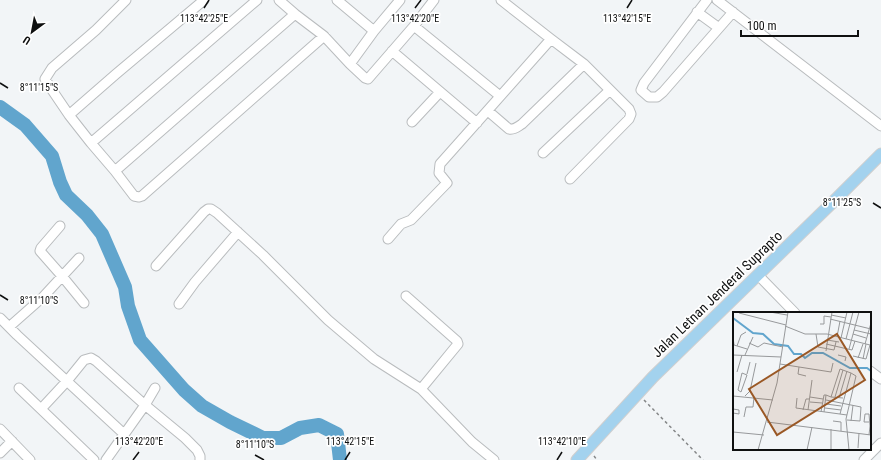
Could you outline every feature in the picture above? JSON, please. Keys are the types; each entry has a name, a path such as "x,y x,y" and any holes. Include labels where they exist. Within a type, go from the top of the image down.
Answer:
{"main road":[{"name":"Jalan Letnan Jenderal Suprapto","path":"577,460 658,372 881,154"}],"street":[{"path":"126,0 96,30 52,68 46,79 69,115 91,143 134,196 139,197 142,196 324,36"},
{"path":"69,115 204,0"},
{"path":"91,143 257,0"},
{"path":"279,0 324,36 350,64 368,79 414,26 434,0"},
{"path":"337,0 374,31"},
{"path":"350,64 397,3 387,0"},
{"path":"501,0 584,64 629,109 631,114 630,119 570,179"},
{"path":"707,0 644,83 641,90 649,97 657,97 663,92 733,12"},
{"path":"717,0 881,126"},
{"path":"697,12 719,28"},
{"path":"115,171 295,14"},
{"path":"414,26 500,96"},
{"path":"388,239 401,224 411,220 447,183 439,173 440,164 551,40"},
{"path":"392,51 477,123"},
{"path":"488,111 509,129 513,130 522,124 584,64"},
{"path":"543,153 610,90"},
{"path":"412,122 440,92"},
{"path":"156,266 208,209 212,209 263,255 328,320 374,359 421,389 472,442 494,460"},
{"path":"60,226 40,250 84,303"},
{"path":"179,304 195,282 238,232"},
{"path":"9,327 43,297 79,258"},
{"path":"758,275 794,312"},
{"path":"406,296 441,326 458,344 421,389"},
{"path":"0,318 124,434"},
{"path":"41,409 67,382 84,360 91,358 185,438 197,450 200,460"},
{"path":"871,372 880,377"},
{"path":"19,388 94,460"},
{"path":"106,460 145,405 155,388"},
{"path":"0,430 30,460"},
{"path":"0,453 12,441"},
{"path":"864,460 881,443"}],"path":[{"path":"638,393 703,460"}],"waterway":[{"path":"0,107 25,125 52,156 60,182 66,195 87,215 102,234 125,287 128,306 140,340 184,390 202,406 263,438 281,438 300,428 319,425 337,434 340,460"}]}
